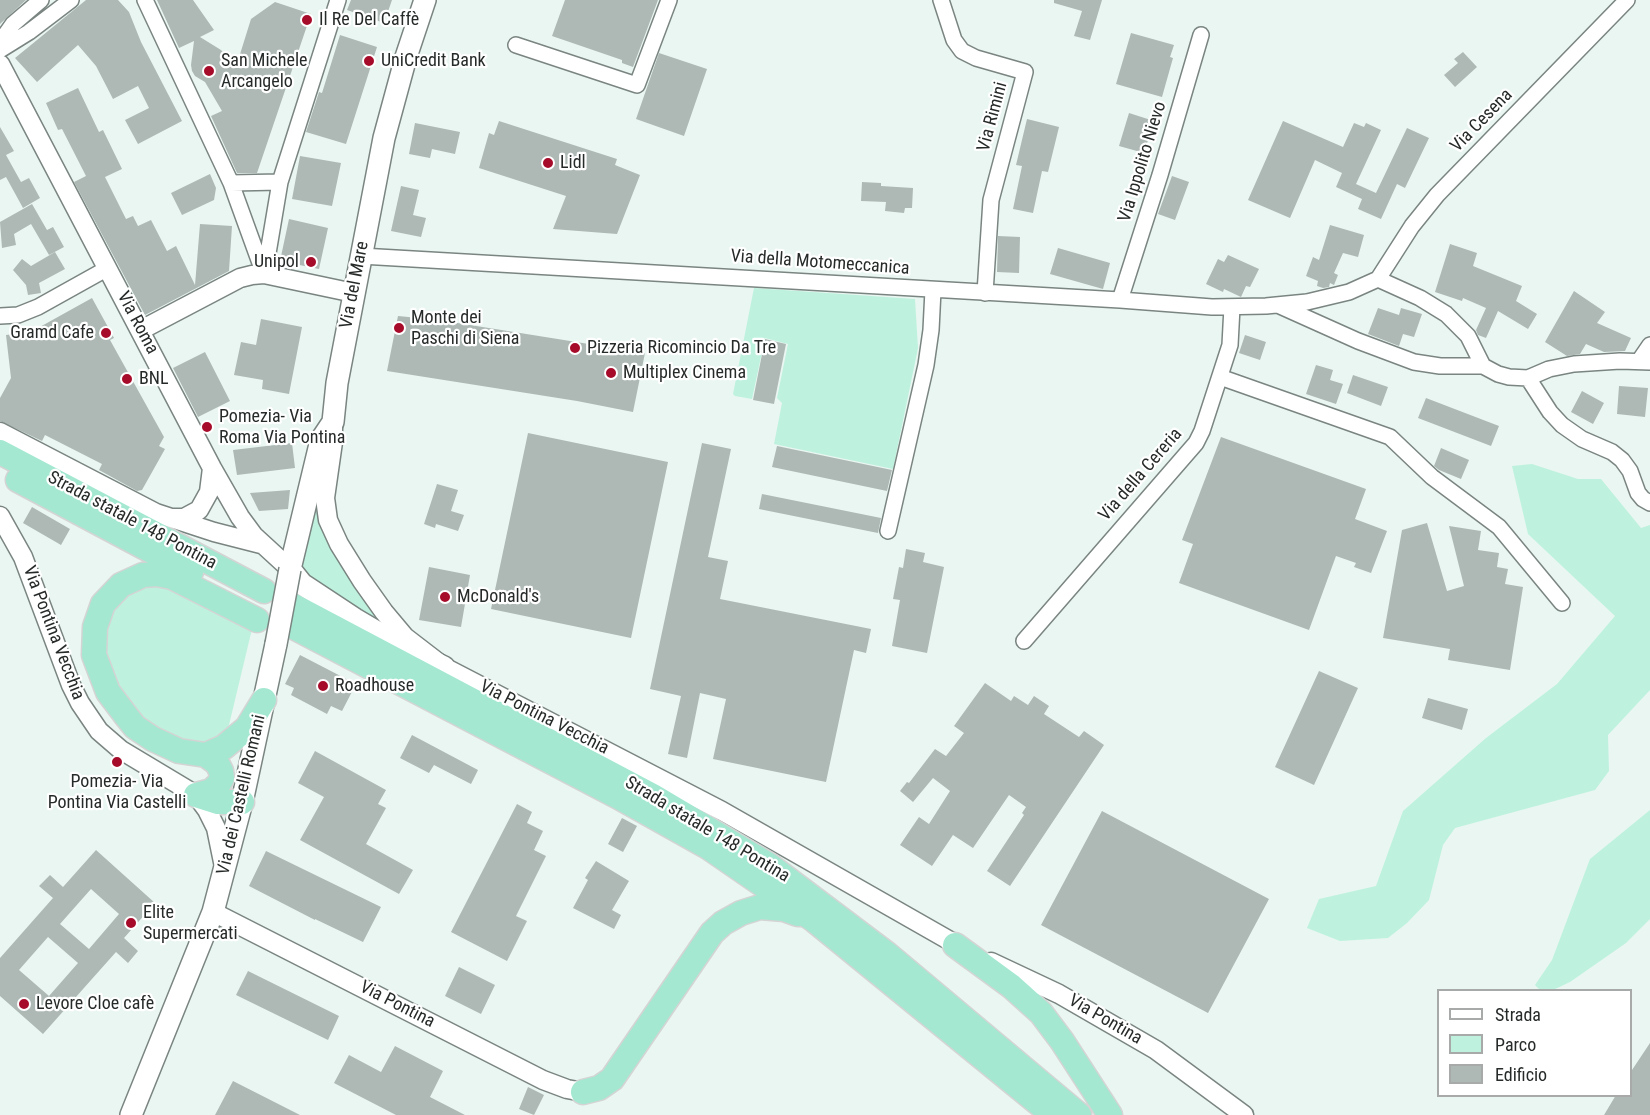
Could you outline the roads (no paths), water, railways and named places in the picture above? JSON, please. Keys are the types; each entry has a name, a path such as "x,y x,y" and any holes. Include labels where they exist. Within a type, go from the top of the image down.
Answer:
{"highway":[{"name":"Strada statale 148 Pontina","path":"0,452 260,606"},
{"name":"Strada statale 148 Pontina","path":"0,470 260,606"},
{"path":"196,795 214,789 222,778 222,771 217,763 206,755 179,751 153,739 135,727 119,708 108,692 95,660 94,638 99,613 106,600 121,585 143,575 157,574 260,606"},
{"name":"Strada statale 148 Pontina","path":"287,627 342,653 695,838 814,920 1053,1115"},
{"name":"Strada statale 148 Pontina","path":"287,627 615,775 690,816 769,865 887,954 1079,1115"},
{"path":"206,755 236,739 254,719 264,700"},
{"path":"196,795 218,802 242,801"},
{"path":"583,1092 599,1088 612,1079 712,933 723,923 741,913 760,907 784,909 814,920"},
{"path":"956,945 1011,986 1041,1013 1110,1115"}],"main road":[{"name":"Via del Mare","path":"290,569 321,440 333,424 337,383 384,138 406,57 427,2"},
{"name":"Via dei Castelli Romani","path":"131,1115 213,912 242,801 264,700 287,627 290,569"},
{"path":"290,569 302,584 355,619 415,654 444,667"}],"street":[{"path":"0,42 13,24 41,0"},
{"path":"0,50 29,32 71,0"},
{"path":"145,0 231,183 264,274"},
{"path":"264,274 280,182 338,0"},
{"path":"516,45 638,85 669,0"},
{"name":"Via Rimini","path":"941,0 954,40 962,51 976,58 1025,72 990,208 985,293"},
{"name":"Via Cesena","path":"1378,279 1412,226 1437,195 1627,0"},
{"name":"Via Ippolito Nievo","path":"1120,300 1201,35"},
{"name":"Via Roma","path":"0,63 212,468 240,517 261,544 290,569"},
{"path":"231,183 280,182"},
{"name":"Via della Motomeccanica","path":"361,256 1232,307 1277,305 1334,296 1357,290 1378,279"},
{"path":"0,316 18,315 38,307 108,268"},
{"path":"141,330 240,278 252,275 264,274 354,293"},
{"path":"1378,279 1420,298 1446,314 1468,336 1483,366"},
{"path":"888,531 926,365 933,290"},
{"name":"Via della Motomeccanica","path":"1277,305 1358,341 1414,362 1440,366 1483,366 1503,376 1528,378 1545,370 1568,364 1645,362"},
{"name":"Via della Cereria","path":"1024,641 1191,450 1202,431 1220,377 1232,335 1232,307"},
{"path":"1645,362 1650,345"},
{"path":"1220,377 1390,437 1432,477 1499,527 1562,603"},
{"path":"1528,378 1550,412 1562,425 1582,439 1614,453 1622,460 1630,471 1638,493 1650,503"},
{"name":"Via Pontina Vecchia","path":"333,424 333,442 325,498 331,529 362,581 405,637 444,667 722,811 956,945"},
{"path":"0,432 162,516 261,544"},
{"path":"162,516 181,519 196,512 208,492 212,468"},
{"name":"Via Pontina Vecchia","path":"0,516 23,557 71,685 90,718 110,742 121,750 196,795 216,828 224,872"},
{"name":"Via Pontina","path":"213,912 543,1080 583,1092"},
{"name":"Via Pontina","path":"956,945 1059,994 1109,1021 1156,1050 1244,1115"}],"place":[{"name":"Il Re Del Caffè","path":"307,20"},
{"name":"UniCredit Bank","path":"369,61"},
{"name":"San Michele Arcangelo","path":"209,71"},
{"name":"Lidl","path":"548,163"},
{"name":"Unipol","path":"311,262"},
{"name":"Monte dei Paschi di Siena","path":"399,328"},
{"name":"Gramd Cafe","path":"106,333"},
{"name":"Pizzeria Ricomincio Da Tre","path":"575,348"},
{"name":"Multiplex Cinema","path":"611,373"},
{"name":"BNL","path":"127,379"},
{"name":"Pomezia- Via Roma Via Pontina","path":"207,427"},
{"name":"McDonald's","path":"445,597"},
{"name":"Roadhouse","path":"323,686"},
{"name":"Pomezia- Via Pontina Via Castelli","path":"117,762"},
{"name":"Elite Supermercati","path":"131,923"},
{"name":"Levore Cloe cafè","path":"24,1004"}]}
